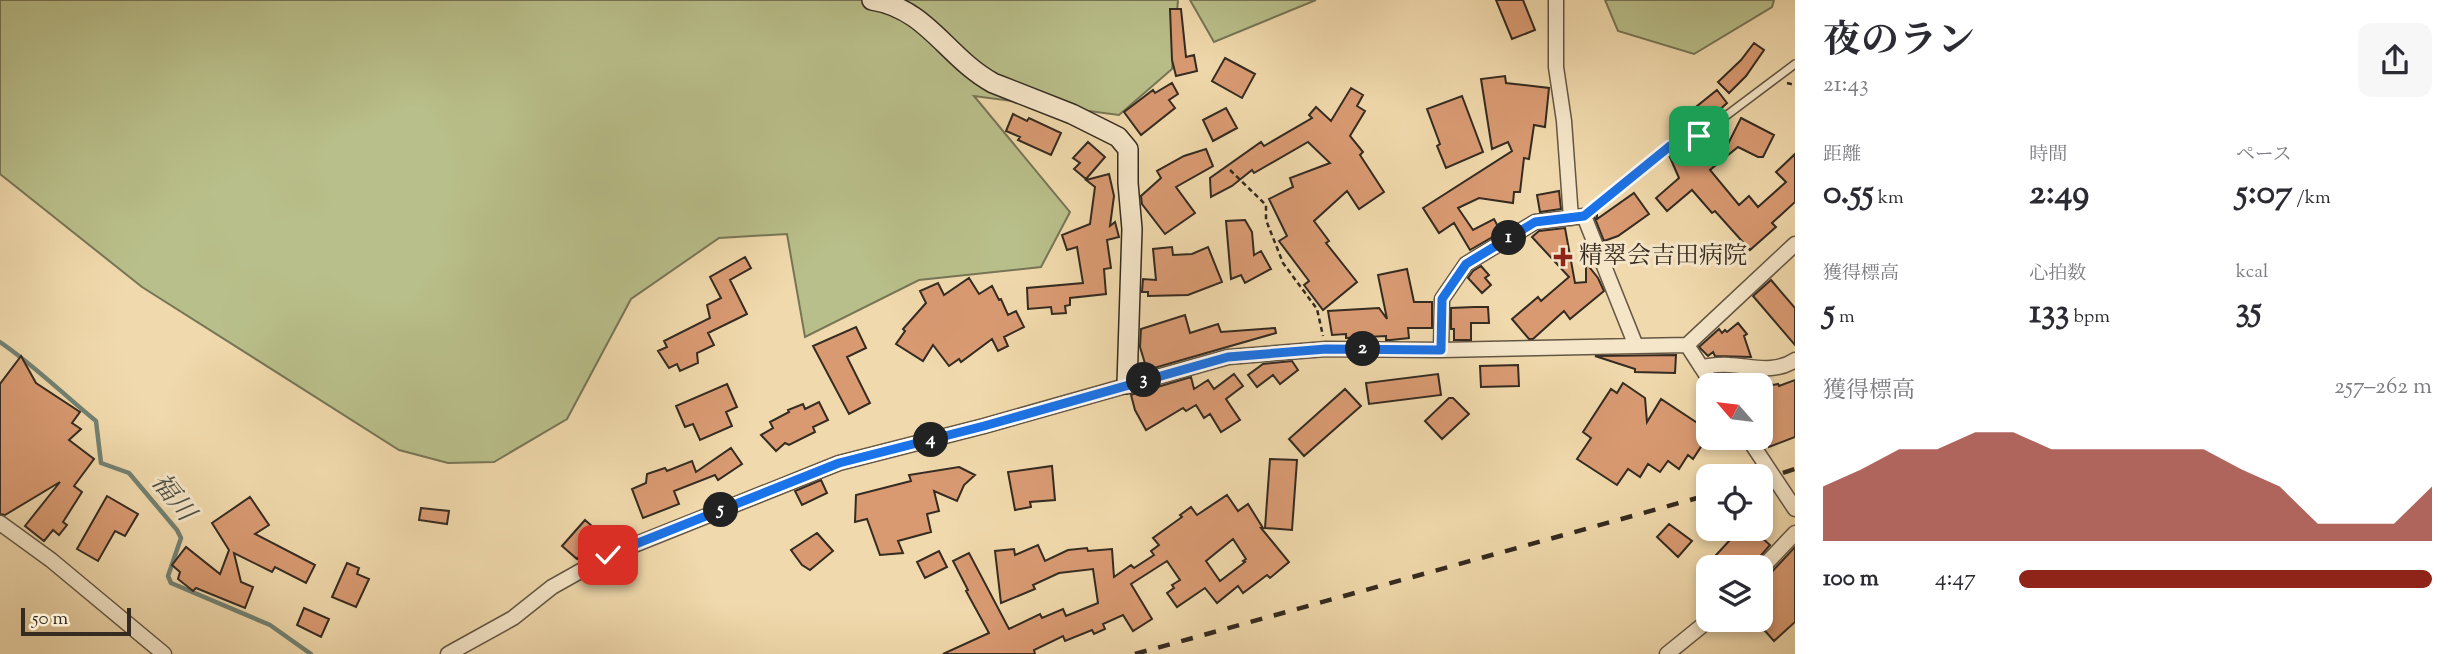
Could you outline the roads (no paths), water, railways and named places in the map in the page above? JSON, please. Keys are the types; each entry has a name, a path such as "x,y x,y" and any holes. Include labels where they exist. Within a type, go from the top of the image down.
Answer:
{"street":[{"path":"872,0 909,11 978,74 993,83 1092,123 1118,137 1128,149 1132,229 1127,384"},
{"path":"1556,0 1556,66 1578,217 1636,346"},
{"path":"1441,350 1442,299 1466,264 1535,222 1578,217"},
{"path":"448,654 513,618 552,587 608,555 839,463 984,426 1228,357 1326,349 1441,350 1687,345 1795,244"},
{"path":"1687,345 1704,373"},
{"path":"1700,367 1728,365 1775,368 1795,360"},
{"path":"1756,450 1795,509"},
{"path":"0,523 51,560 164,654"},
{"path":"1773,556 1795,533"},
{"path":"1667,654 1696,631"}],"lane":[{"path":"1578,217 1670,146 1699,136 1795,64"}],"waterway":[{"name":"福川","path":"0,342 96,421 101,463 129,473 177,530 181,538 168,576 171,583 270,625 311,654"}],"railway":[{"path":"1773,476 1795,469"},
{"path":"1135,654 1696,498"}],"place":[{"name":"精翠会吉田病院","path":"1563,257"}]}
